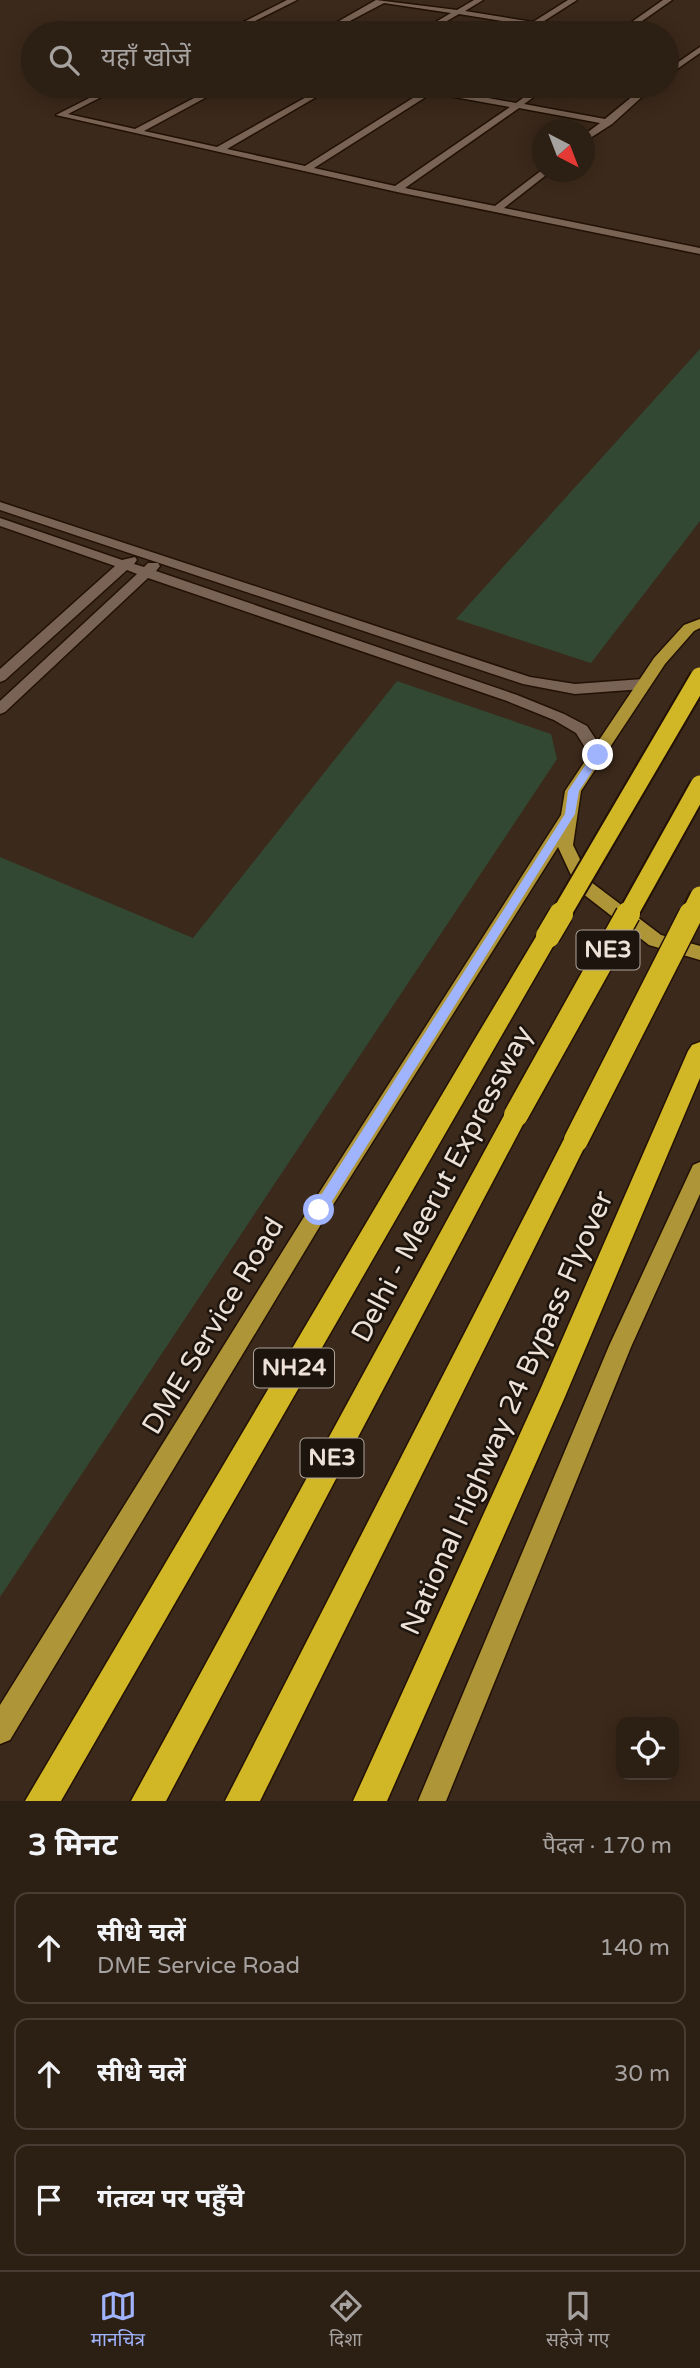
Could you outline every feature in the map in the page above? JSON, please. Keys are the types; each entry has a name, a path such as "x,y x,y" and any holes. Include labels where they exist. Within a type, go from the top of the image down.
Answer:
{"highway":[{"name":"NH24","path":"42,1801 166,1592 366,1242 700,677"},
{"name":"Delhi - Meerut Expressway","path":"148,1801 516,1115 700,785"},
{"name":"NE3","path":"242,1801 700,896"},
{"name":"National Highway 24 Bypass Flyover","path":"370,1801 550,1399 700,1051"}],"main road":[{"path":"700,608 694,626 659,661 573,791 565,845 584,886 655,940 700,953"},
{"name":"DME Service Road","path":"0,1730 319,1210 570,814"},
{"path":"432,1801 620,1346 700,1171"}],"street":[{"path":"250,21 293,0"},
{"path":"344,21 382,0 510,21"},
{"path":"442,21 479,0"},
{"path":"540,21 573,0"},
{"path":"637,21 668,0"},
{"path":"679,65 700,48"},
{"path":"95,98 60,115 397,189 700,251"},
{"path":"136,132 200,98"},
{"path":"220,149 310,98"},
{"path":"306,169 418,98"},
{"path":"483,98 608,122"},
{"path":"397,189 527,98"},
{"path":"595,132 634,98"},
{"path":"499,208 532,182"},
{"path":"0,506 528,681 575,690 643,684"},
{"path":"0,522 559,716 582,730 598,755"},
{"path":"0,677 140,552"},
{"path":"0,709 160,559"}],"green space":[{"path":"700,349 700,521 591,663 456,619"},
{"path":"397,681 551,734 557,759 0,1597 0,857 193,938"}],"route":[{"path":"319,1210 570,814 573,791 598,755"}]}
